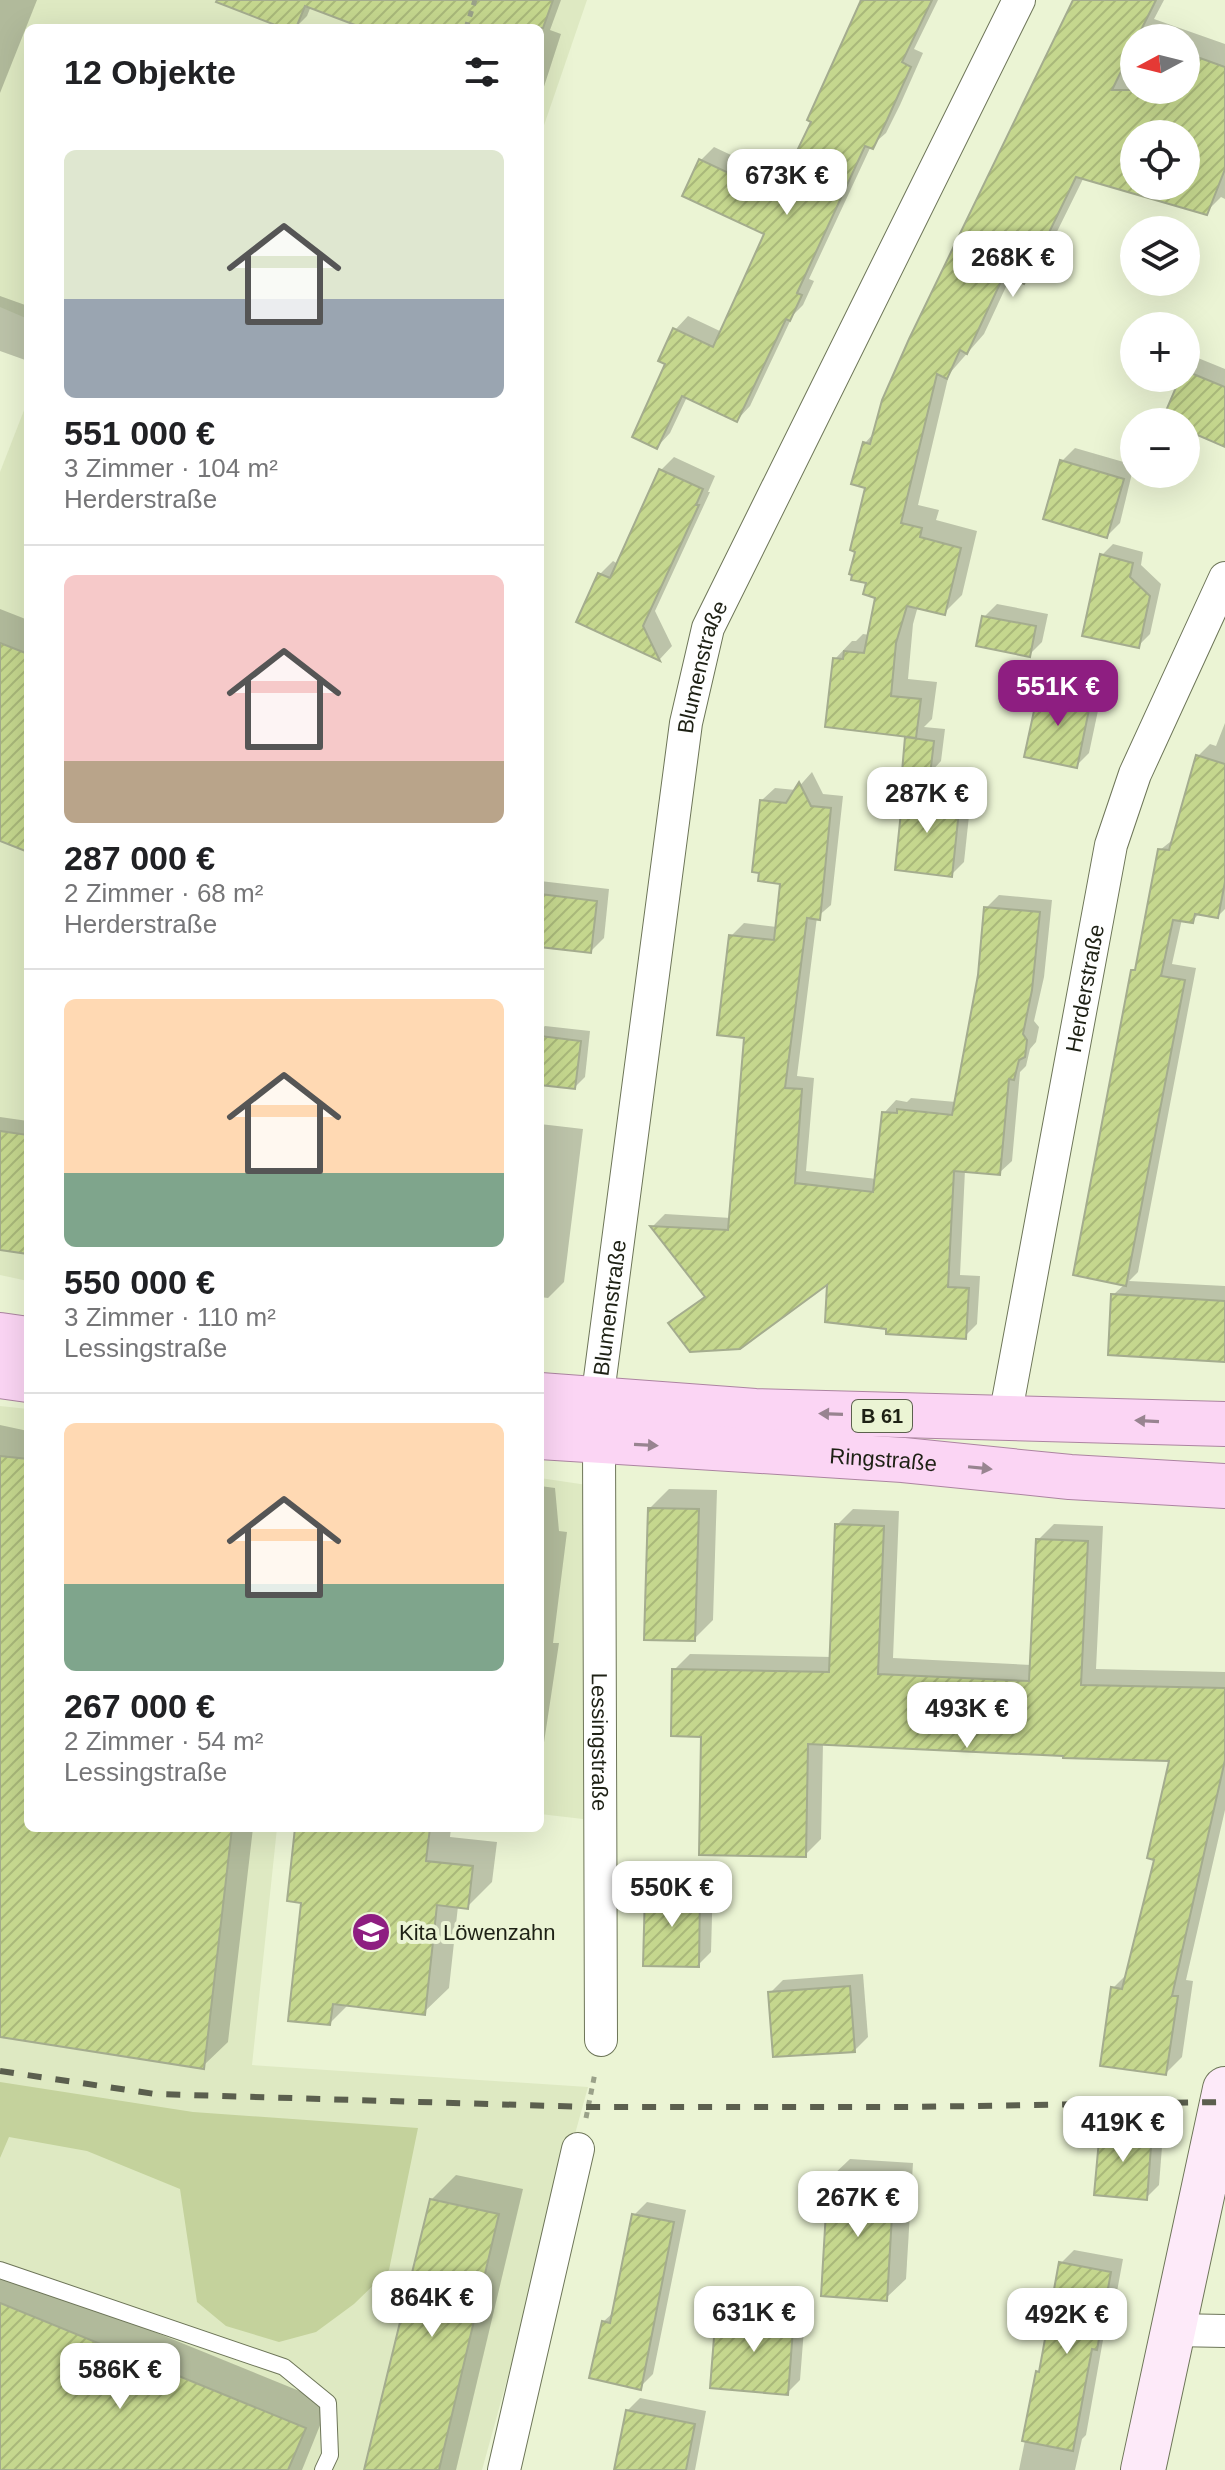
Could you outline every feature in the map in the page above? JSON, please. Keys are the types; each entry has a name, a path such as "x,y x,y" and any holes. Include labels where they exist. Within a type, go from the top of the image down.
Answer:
{"main road":[{"path":"0,1335 24,1338"},
{"path":"0,1376 24,1379"},
{"name":"Ringstraße","path":"544,1397 598,1421 903,1460 1070,1477 1225,1486"},
{"name":"Ringstraße","path":"544,1436 598,1421 1005,1417 1225,1424"}],"street":[{"name":"Blumenstraße","path":"598,1421 686,723 708,628 1019,0"},
{"name":"Herderstraße","path":"1005,1417 1111,845 1135,774 1225,578"},
{"name":"Lessingstraße","path":"598,1421 601,2040"},
{"path":"1143,2470 1225,2089"},
{"path":"504,2470 578,2149"},
{"path":"1173,2330 1225,2331"}],"lane":[{"path":"0,2270 284,2367 328,2403 327,2462"}],"path":[{"path":"467,24 475,0"},
{"path":"578,2149 601,2040"}],"shaded area":[{"path":"0,0 587,0 544,125 544,24 24,24 24,317 0,307"},
{"path":"24,410 24,1280 0,1275 0,472"},
{"path":"0,1406 24,1409 24,1832 277,1832 252,2065 588,2087 482,2470 0,2470"},
{"path":"544,1479 587,1485 583,1819 544,1814"},
{"path":"0,2082 193,2112 418,2128 389,2270 354,2304 316,2332 279,2342 226,2326 197,2302 180,2189 87,2151 9,2137 0,2158"}],"building":[{"path":"553,0 544,25 352,24 305,6 298,24 273,24 216,2"},
{"path":"861,0 932,0 902,62 911,67 873,149 865,146 797,293 802,295 790,321 786,319 737,422 682,396 657,449 632,437 665,364 658,361 673,328 713,347 764,234 682,196 699,159 765,190 770,179 781,184 811,122 807,120"},
{"path":"1073,0 1156,0 1144,24 1120,24 1120,74 1112,90 1120,90 1120,104 1200,104 1200,58 1225,67 1225,169 1207,215 1155,200 1200,200 1200,120 1120,120 1120,190 1076,177 1024,284 1004,275 967,354 960,350 947,379 937,374 901,523 922,528 920,537 961,548 945,615 907,606 896,643 891,696 921,699 916,738 825,727 833,658 843,659 844,651 864,653 875,598 863,594 866,583 851,580 852,575 849,574 855,552 850,550 865,488 851,484 863,442 870,444 882,400"},
{"path":"1200,377 1225,387 1225,447 1200,436 1200,408 1167,408 1174,392 1200,392"},
{"path":"1060,460 1120,478 1121,488 1107,538 1043,519"},
{"path":"659,469 703,489 696,505 699,505 643,626 660,661 576,622 598,573 610,578"},
{"path":"1100,554 1133,563 1130,577 1150,596 1139,648 1082,636"},
{"path":"982,616 1036,626 1030,657 976,646"},
{"path":"0,643 24,652 24,850 0,841"},
{"path":"1039,688 1091,700 1077,768 1024,757"},
{"path":"905,737 934,741 930,775 902,772"},
{"path":"1196,755 1225,764 1225,882 1218,918 1195,914 1193,923 1173,920 1161,976 1185,980 1126,1286 1073,1275 1131,970 1135,970 1158,849 1169,850"},
{"path":"799,782 811,806 831,808 820,920 807,918 785,1088 802,1089 795,1183 873,1192 882,1112 897,1113 897,1109 952,1115 978,975 984,907 1040,912 1032,990 1023,1034 1027,1040 1025,1057 1019,1060 1014,1080 1009,1079 1000,1175 954,1171 948,1287 969,1288 966,1339 886,1334 886,1329 825,1322 827,1285 740,1349 690,1352 668,1323 705,1297 650,1226 728,1230 744,1038 717,1035 729,935 774,940 780,884 758,881 759,873 752,872 760,800 786,803"},
{"path":"903,793 960,801 952,877 895,870"},
{"path":"544,894 597,901 591,953 544,947"},
{"path":"544,1036 581,1041 575,1089 544,1085"},
{"path":"0,1131 24,1134 24,1253 0,1250"},
{"path":"1111,1294 1225,1301 1225,1362 1108,1355"},
{"path":"0,1456 24,1459 24,1832 232,1832 204,2069 0,2037"},
{"path":"648,1508 699,1509 695,1641 644,1640"},
{"path":"835,1524 884,1526 878,1674 1029,1681 1036,1539 1088,1541 1081,1685 1225,1688 1225,1760 1172,1996 1178,1996 1166,2075 1100,2066 1111,1987 1122,1989 1154,1860 1147,1858 1169,1761 808,1744 806,1857 699,1855 701,1737 671,1736 672,1669 829,1672"},
{"name":"Kita Löwenzahn","path":"295,1832 430,1832 426,1861 473,1866 468,1909 437,1905 425,2015 333,2004 330,2025 288,2021 301,1903 287,1901"},
{"path":"645,1891 700,1893 699,1967 643,1966"},
{"path":"850,1986 855,2052 773,2057 768,1992"},
{"path":"1100,2129 1152,2133 1147,2200 1094,2195"},
{"path":"828,2177 894,2181 887,2301 821,2296"},
{"path":"430,2199 499,2214 439,2470 364,2470"},
{"path":"632,2214 674,2222 641,2390 589,2378 602,2321 610,2323"},
{"path":"1059,2262 1111,2272 1097,2350 1092,2349 1073,2451 1022,2441 1036,2371 1039,2372"},
{"path":"0,2303 306,2428 288,2470 0,2470"},
{"path":"740,2312 794,2316 788,2395 710,2388 715,2325 738,2328"},
{"path":"626,2410 695,2424 686,2470 614,2470"}],"railway":[{"path":"0,2071 155,2094 588,2107 909,2107 1225,2102"}],"place":[{"name":"Kita Löwenzahn","path":"371,1932"}]}
